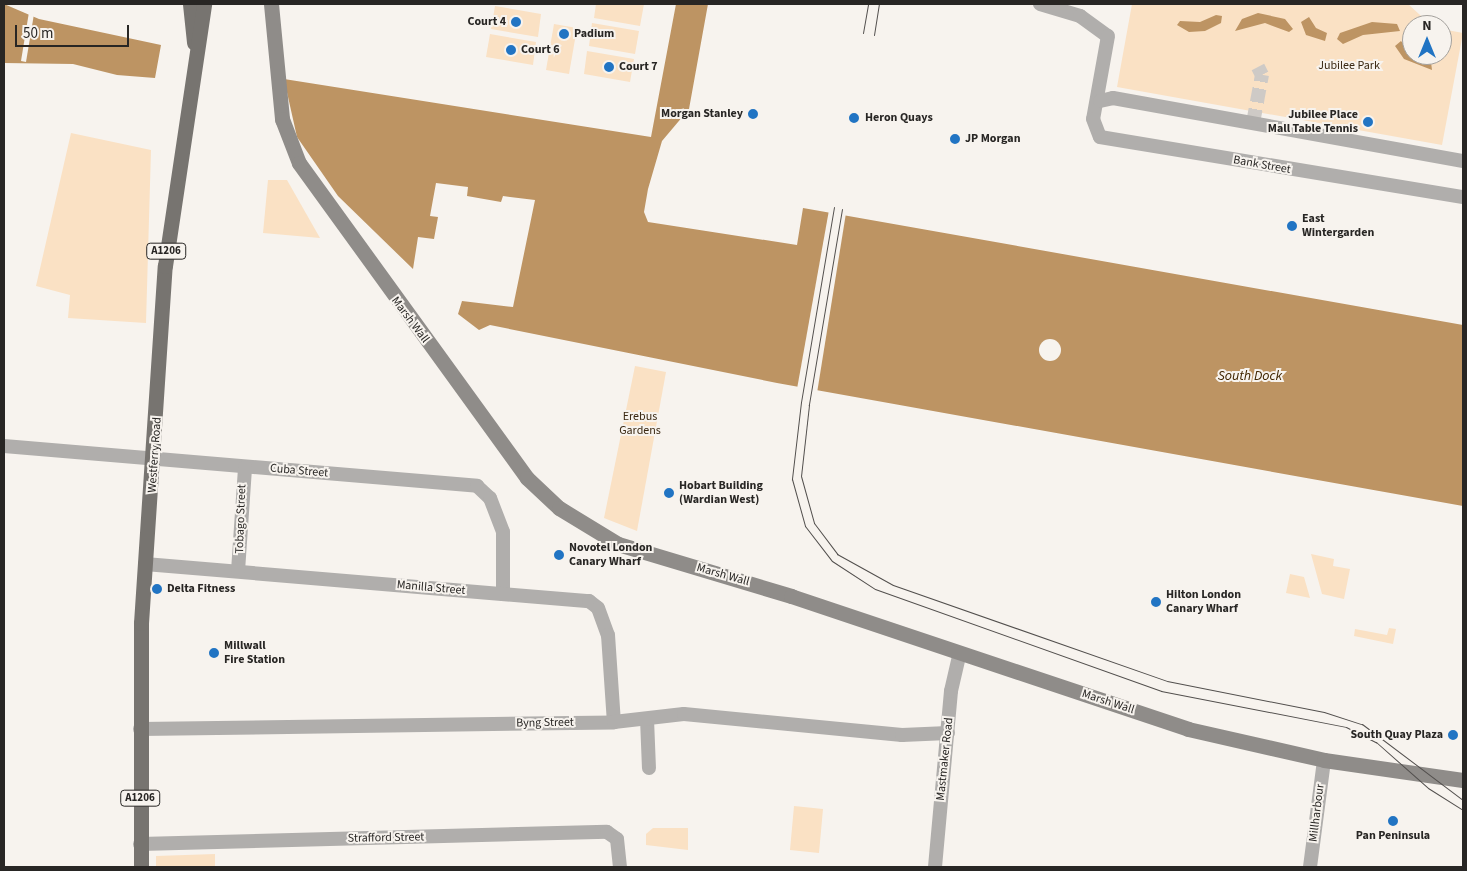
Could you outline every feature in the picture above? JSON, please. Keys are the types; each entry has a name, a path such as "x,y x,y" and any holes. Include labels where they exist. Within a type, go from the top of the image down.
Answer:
{"main road":[{"name":"Westferry Road","path":"190,4 194,49"},
{"name":"Westferry Road","path":"141,867 140,730 145,564 155,458 165,266 187,94 204,4"}],"street":[{"name":"Bank Street","path":"1040,4 1080,16 1108,36 1100,101 1093,119 1100,137 1463,196"},
{"name":"Marsh Wall","path":"269,5 282,119 299,163 390,293 546,499 618,544 1216,737 1324,760 1463,780"},
{"path":"1100,101 1113,98 1463,160"},
{"name":"Cuba Street","path":"4,446 478,486 490,498 503,532 503,594"},
{"name":"Tobago Street","path":"238,571 241,497 245,466"},
{"name":"Manilla Street","path":"145,564 579,599 598,608 610,650 614,722"},
{"name":"Mastmaker Road","path":"935,867 948,733 960,653"},
{"name":"Byng Street","path":"140,730 614,722 684,714 902,735 948,733"},
{"path":"647,719 649,768"},
{"name":"Millharbour","path":"1310,867 1324,760"},
{"name":"Strafford Street","path":"140,844 607,832 617,839 620,850 620,867"}],"green space":[{"path":"596,4 644,4 640,26 594,18"},
{"name":"Jubilee Park","path":"1132,4 1408,4 1420,15 1402,15 1402,65 1452,65 1452,31 1463,33 1442,145 1117,87"},
{"name":"Court 4","path":"495,6 541,14 538,37 491,29"},
{"path":"592,23 639,31 635,54 589,46"},
{"path":"554,24 577,28 569,74 546,70"},
{"name":"Court 6","path":"490,34 536,42 533,65 486,57"},
{"name":"Court 7","path":"587,51 634,59 630,82 584,74"},
{"path":"71,133 151,150 146,323 68,318 70,295 36,286"},
{"path":"268,180 287,180 320,238 263,233"},
{"name":"Erebus Gardens","path":"635,366 666,372 637,531 604,518"},
{"path":"1311,554 1334,559 1333,566 1350,569 1344,599 1322,594"},
{"path":"1290,574 1304,577 1310,598 1286,593"},
{"path":"1389,628 1396,629 1393,644 1354,636 1355,629 1387,635"},
{"path":"794,806 823,809 819,853 790,850"},
{"path":"653,828 688,828 688,850 646,845 646,834"},
{"path":"215,854 215,867 156,867 156,856"}],"water":[{"path":"4,4 39,19 161,45 155,78 117,75 73,64 4,63"},
{"name":"South Dock","path":"676,4 708,4 689,109 662,141 648,189 644,212 648,222 797,245 803,208 1463,325 1463,506 777,383 490,325 479,330 458,314 462,301 513,307 535,200 503,196 501,202 467,196 468,187 436,183 430,216 438,217 434,239 418,237 413,269 338,196 297,137 284,79 651,137"},
{"path":"1258,13 1285,19 1293,29 1289,32 1265,23 1235,31 1242,19"},
{"path":"1216,15 1222,16 1221,23 1205,31 1189,32 1177,25 1180,21 1200,22"},
{"path":"1309,17 1316,28 1327,33 1325,41 1306,35 1301,22"},
{"path":"1372,22 1397,24 1400,31 1363,35 1343,44 1337,39 1340,33"},
{"path":"1401,41 1402,42 1402,56 1395,46"},
{"path":"1419,65 1431,65 1432,70"}],"pier":[{"path":"29,12 34,14 26,62 21,61"},
{"path":"829,210 846,213 817,393 797,389"},
{"path":"1050,339 1058,342 1061,350 1058,358 1050,361 1042,358 1039,350 1042,342"}],"tunnel":[{"path":"1253,123 1262,75 1258,67"}],"tram line":[{"path":"863,33 868,4"},
{"path":"874,35 879,4"},
{"path":"834,207 801,402 792,479 805,526 832,561 875,589 1161,691 1346,727 1376,742 1428,788 1463,810"},
{"path":"842,209 809,405 801,476 814,523 837,554 893,585 1167,681 1324,712 1362,724 1463,800"}],"place":[{"name":"Court 4","path":"516,22"},
{"name":"Padium","path":"564,34"},
{"name":"Court 6","path":"511,50"},
{"name":"Court 7","path":"609,67"},
{"name":"Morgan Stanley","path":"753,114"},
{"name":"Heron Quays","path":"854,118"},
{"name":"Jubilee Place Mall Table Tennis","path":"1368,122"},
{"name":"JP Morgan","path":"955,139"},
{"name":"East Wintergarden","path":"1292,226"},
{"name":"Hobart Building (Wardian West)","path":"669,493"},
{"name":"Novotel London Canary Wharf","path":"559,555"},
{"name":"Delta Fitness","path":"157,589"},
{"name":"Hilton London Canary Wharf","path":"1156,602"},
{"name":"Millwall Fire Station","path":"214,653"},
{"name":"South Quay Plaza","path":"1453,735"},
{"name":"Pan Peninsula","path":"1393,821"}]}
